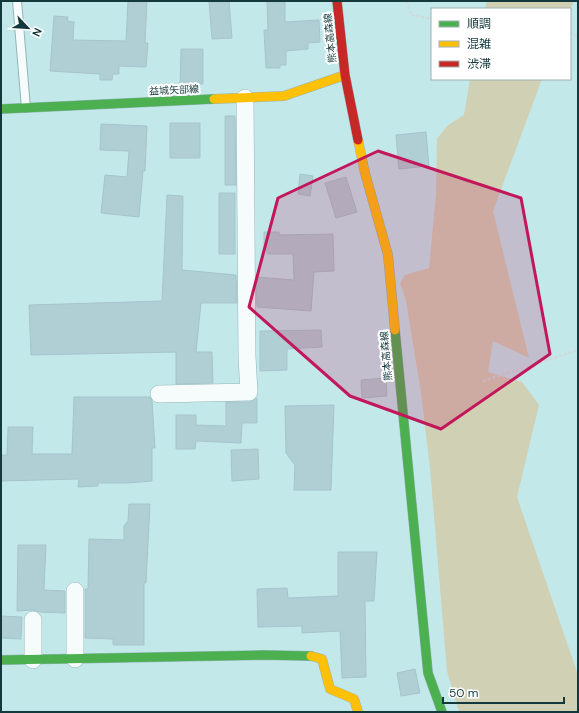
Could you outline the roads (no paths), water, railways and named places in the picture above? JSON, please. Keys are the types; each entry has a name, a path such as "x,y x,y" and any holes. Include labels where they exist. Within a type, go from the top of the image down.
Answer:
{"main road":[{"name":"熊本高森線","path":"337,1 345,74 365,173 388,255 428,673 442,712"},
{"name":"益城矢部線","path":"1,109 284,96 345,74"},
{"path":"1,660 263,655 313,656 322,659 330,689 354,699 358,712"}],"street":[{"path":"159,394 250,392 247,357 245,98"},
{"path":"75,591 75,659"},
{"path":"33,620 33,660"}],"lane":[{"path":"17,1 26,108"}]}
